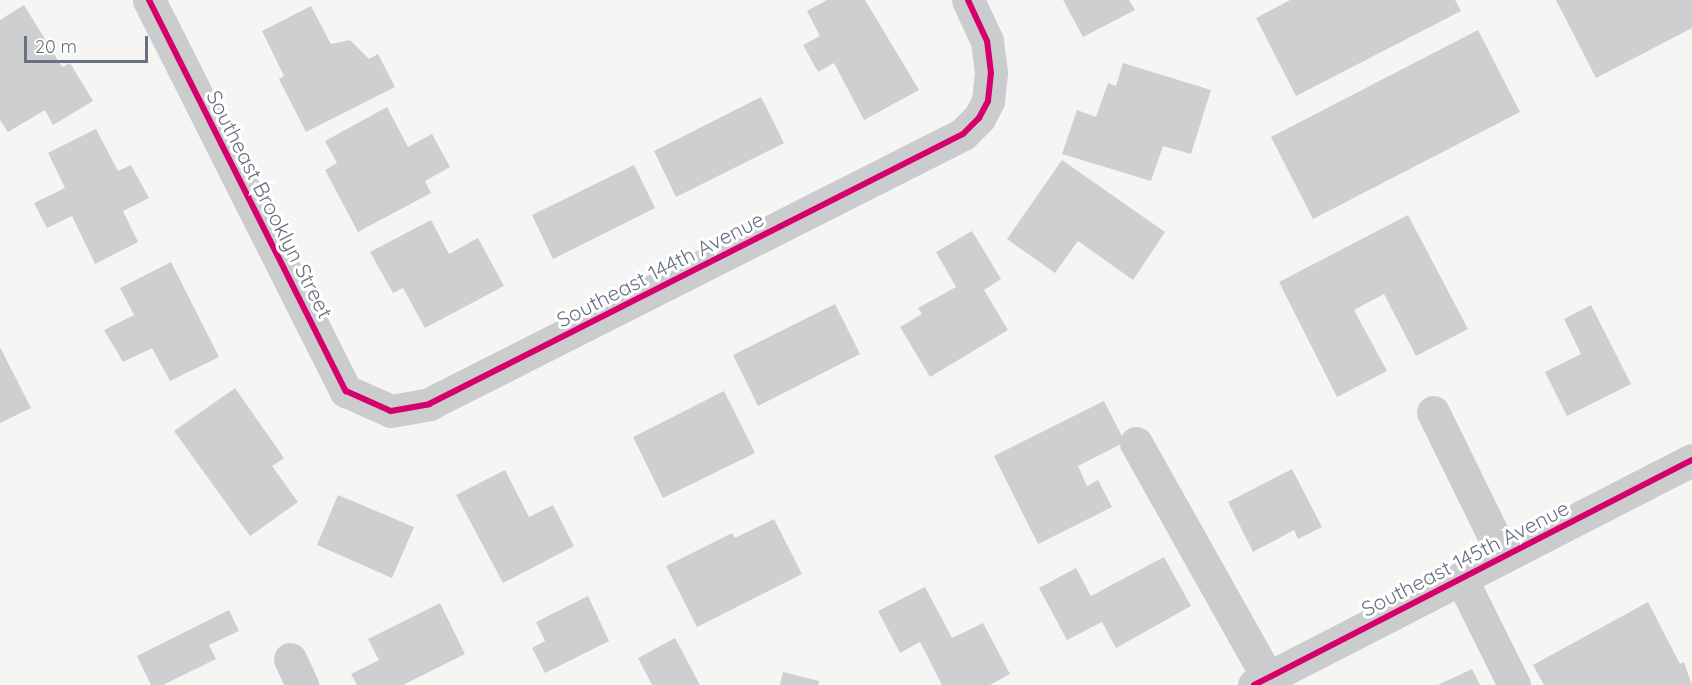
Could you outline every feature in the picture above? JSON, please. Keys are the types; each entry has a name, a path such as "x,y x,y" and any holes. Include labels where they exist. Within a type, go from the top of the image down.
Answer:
{"street":[{"name":"Southeast Brooklyn Street","path":"149,0 346,391"},
{"name":"Southeast 144th Avenue","path":"346,391 391,411 429,404 963,134 979,118 988,101 991,74 987,41 968,0"},
{"path":"1433,412 1504,557"},
{"path":"1136,443 1261,681"},
{"name":"Southeast 145th Avenue","path":"1261,681 1692,460"},
{"path":"1461,578 1514,685"}],"building":[{"path":"827,0 865,0 919,90 864,120 834,63 818,72 803,45 820,36 807,11"},
{"path":"1063,0 1129,0 1135,10 1083,37"},
{"path":"1290,0 1455,0 1461,11 1296,96 1256,18"},
{"path":"1556,0 1692,0 1692,28 1596,78"},
{"path":"24,5 62,67 70,63 93,101 53,125 45,110 8,132 0,120 0,20"},
{"path":"311,6 331,44 350,40 369,59 378,54 395,87 306,132 279,79 284,76 262,31"},
{"path":"1478,30 1520,112 1313,219 1271,137"},
{"path":"1123,63 1211,90 1191,154 1163,146 1151,181 1062,154 1077,110 1096,117 1108,83 1116,86"},
{"path":"761,97 784,143 676,197 654,151"},
{"path":"387,107 408,147 432,134 450,167 425,181 431,193 358,232 325,170 337,163 325,141"},
{"path":"96,129 118,171 131,165 149,198 123,211 138,242 95,264 72,216 47,228 34,203 65,188 48,153"},
{"path":"1062,160 1165,232 1133,280 1078,241 1055,273 1007,239"},
{"path":"634,165 655,208 553,259 532,215"},
{"path":"1408,215 1468,329 1416,356 1384,294 1354,310 1387,371 1337,397 1279,282"},
{"path":"431,220 449,254 478,238 504,286 425,328 403,288 393,293 370,252"},
{"path":"972,231 1001,279 984,290 1008,330 930,377 900,327 922,314 918,308 956,287 936,252"},
{"path":"171,262 219,357 170,381 152,348 123,362 104,330 134,315 120,288"},
{"path":"835,304 860,354 758,406 733,355"},
{"path":"1591,305 1631,384 1567,416 1545,372 1581,354 1564,319"},
{"path":"0,347 31,408 0,423"},
{"path":"235,388 284,458 272,466 298,502 250,536 174,431"},
{"path":"724,391 755,453 663,498 633,437"},
{"path":"1104,401 1125,442 1078,466 1087,486 1098,480 1112,507 1038,544 994,456"},
{"path":"1292,469 1322,527 1298,539 1294,530 1253,552 1228,502"},
{"path":"505,470 529,517 553,505 574,546 503,583 456,495"},
{"path":"338,495 414,527 392,578 317,545"},
{"path":"774,519 802,574 697,627 666,566 732,533 735,538"},
{"path":"1164,557 1191,606 1116,648 1102,622 1067,640 1039,588 1076,568 1091,596"},
{"path":"925,587 952,638 983,623 1010,674 990,685 942,685 920,642 900,653 878,611"},
{"path":"588,596 609,641 545,673 532,648 545,641 536,622"},
{"path":"1648,602 1680,664 1684,662 1692,685 1544,685 1533,665"},
{"path":"440,603 465,654 403,685 357,685 351,674 379,660 368,639"},
{"path":"229,610 239,631 209,645 216,659 163,685 151,685 137,656"},
{"path":"675,638 700,685 652,685 638,658"},
{"path":"1472,669 1480,685 1438,685"},
{"path":"783,672 819,681 818,685 780,685"}],"cycle path":[{"path":"149,0 346,391 391,411 429,404 963,134 979,118 988,101 991,73 987,41 968,0"},
{"path":"1254,685 1692,460"}]}
